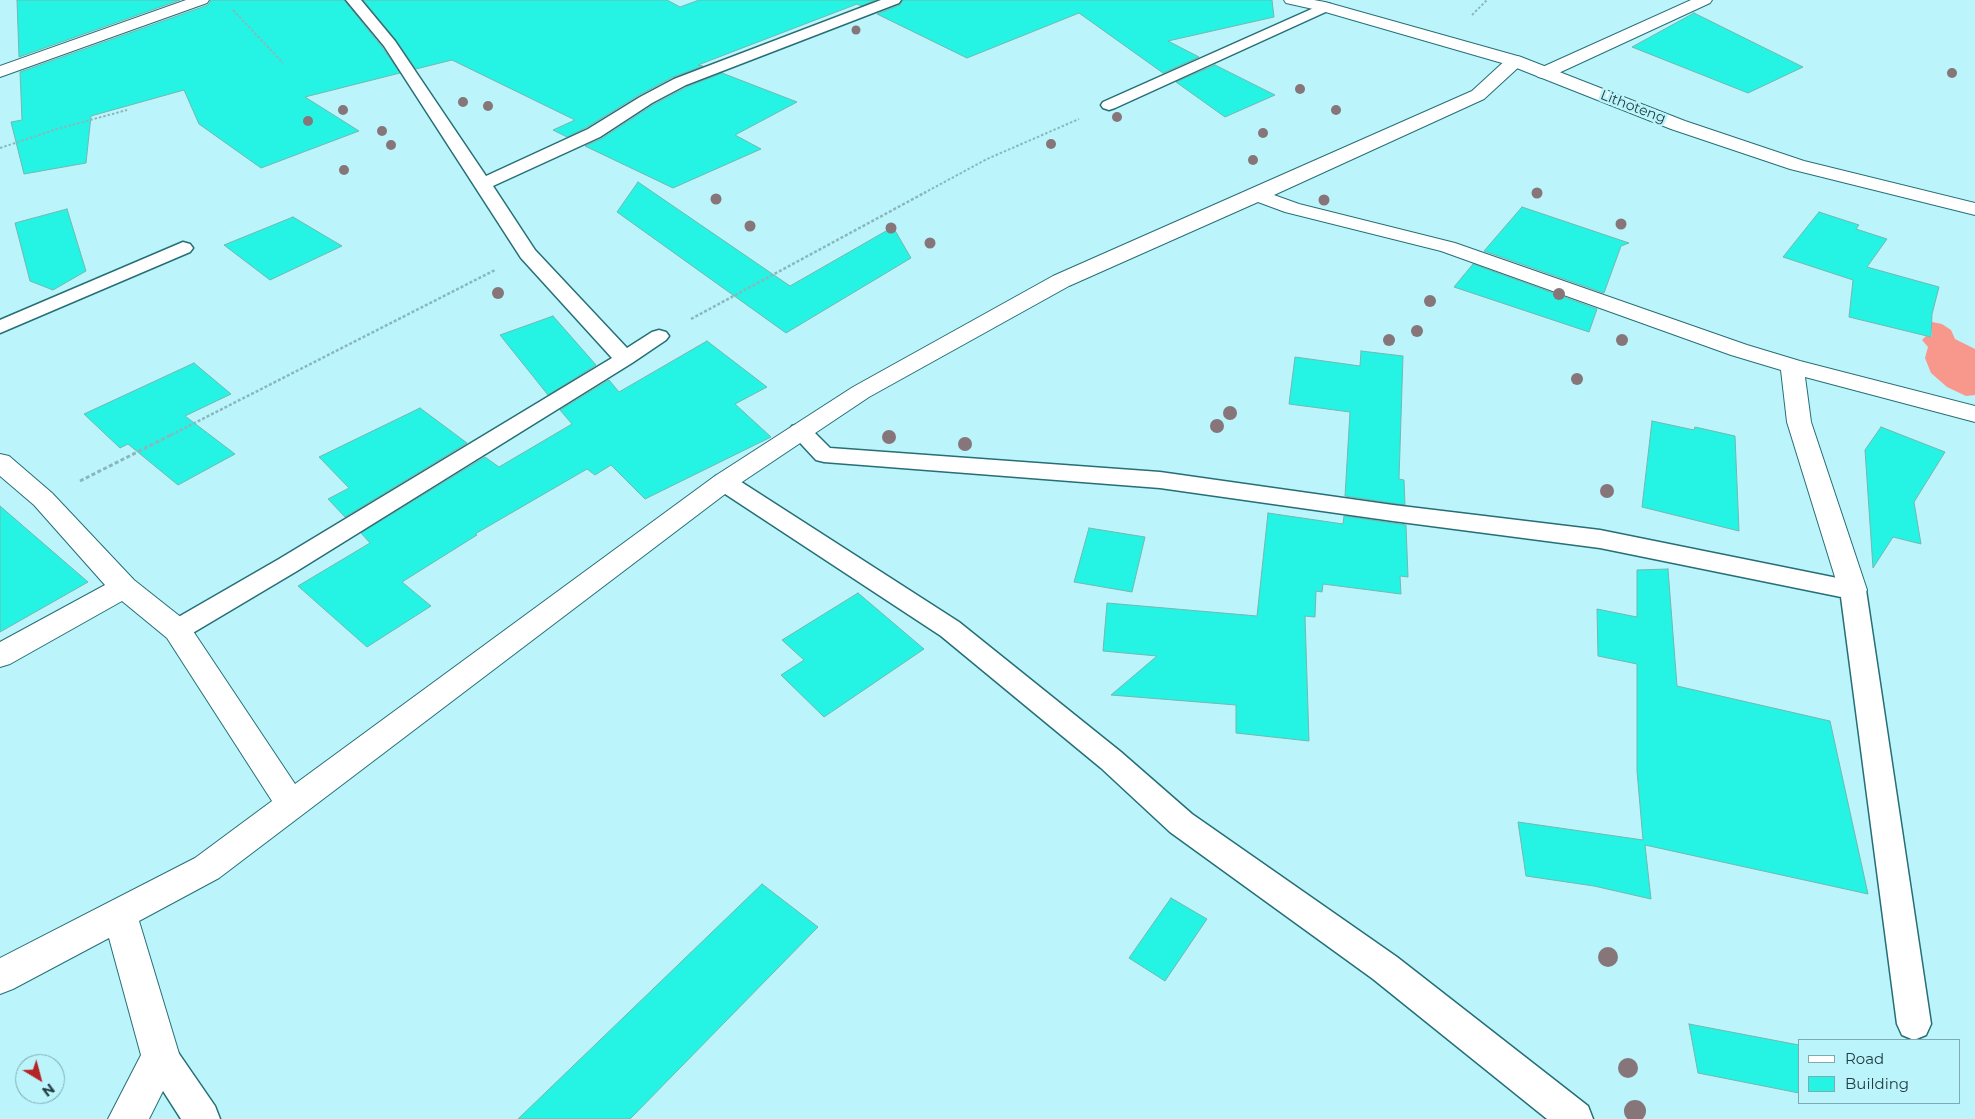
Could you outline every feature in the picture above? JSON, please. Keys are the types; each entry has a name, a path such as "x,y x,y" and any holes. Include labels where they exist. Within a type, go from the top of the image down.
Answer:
{"street":[{"path":"0,72 201,0"},
{"name":"Lithoteng","path":"1292,0 1325,7 1515,62 1678,125 1797,165 1975,209"},
{"path":"1544,73 1704,0"},
{"path":"0,977 120,916 207,868 724,482 800,430 861,392 1061,281 1257,196 1478,95 1515,62"},
{"path":"1257,196 1292,208 1448,247 1739,350 1792,366 1975,414"},
{"path":"1792,366 1799,422 1853,590"},
{"path":"0,462 43,499 124,586 177,630 291,804"},
{"path":"0,656 124,586"},
{"path":"120,916 161,1057 128,1119"}],"lane":[{"path":"353,0 390,44 528,254 625,359"},
{"path":"481,185 594,133 646,100 680,82 894,0"},
{"path":"1109,105 1325,7"},
{"path":"0,327 183,248"},
{"path":"177,630 296,560 625,359 659,336"},
{"path":"800,430 824,455 1160,480 1393,513 1600,539 1853,590 1914,1024"},
{"path":"724,482 950,629 1111,760 1181,823 1385,968 1575,1119"},
{"path":"161,1057 202,1119"}],"path":[{"path":"230,7 283,63"},
{"path":"659,336 987,159 1109,105"},
{"path":"0,148 57,129 127,110"},
{"path":"43,499 528,254"}],"shaded area":[{"path":"1932,322 1942,324 1951,330 1955,339 1975,349 1975,395 1966,396 1947,387 1931,373 1925,358 1928,347 1922,340 1926,336 1932,337"}],"building":[{"path":"17,0 180,0 19,57"},
{"path":"211,0 344,0 382,47 400,73 305,97 359,131 261,168 199,124 184,90 91,116 86,163 24,174 11,122 22,120 20,72 208,5"},
{"path":"363,0 667,0 680,7 699,0 876,0 861,6 857,4 698,65 703,66 673,77 567,137 553,130 575,120 452,60 416,69 396,40"},
{"path":"903,0 1272,0 1274,17 1168,41 1199,57 1163,73 1079,13 967,58 877,14 900,5"},
{"path":"1694,13 1803,67 1748,93 1632,47"},
{"path":"1215,65 1275,95 1225,117 1176,82"},
{"path":"722,73 797,102 735,135 761,149 673,188 585,146 601,139 653,105 687,87"},
{"path":"638,182 790,286 893,227 911,258 786,333 617,212"},
{"path":"1522,207 1629,243 1621,246 1604,293 1484,251"},
{"path":"67,209 86,271 53,290 30,281 15,223"},
{"path":"1819,212 1859,225 1856,229 1887,239 1867,267 1939,287 1932,314 1931,337 1849,317 1853,280 1783,257"},
{"path":"293,217 342,246 270,280 224,245"},
{"path":"1473,264 1597,309 1589,332 1454,287"},
{"path":"553,316 596,365 548,395 500,335"},
{"path":"707,341 767,387 735,404 771,437 645,499 611,465 595,475 587,469 475,534 477,535 402,582 431,606 367,647 298,586 370,543 361,533 485,457 499,467 572,424 560,410 609,380 619,392"},
{"path":"1361,351 1403,356 1399,479 1404,480 1405,505 1345,496 1350,412 1289,404 1295,357 1360,366"},
{"path":"194,363 231,394 185,416 235,454 178,485 128,444 120,448 84,414"},
{"path":"420,408 467,443 345,517 328,499 349,488 319,457"},
{"path":"1652,421 1694,430 1695,427 1735,436 1739,531 1642,507"},
{"path":"1881,427 1945,452 1914,502 1921,544 1893,537 1873,568 1865,450"},
{"path":"0,506 88,582 0,632"},
{"path":"1268,513 1343,524 1344,516 1406,525 1408,577 1400,576 1401,594 1323,584 1322,592 1316,591 1315,617 1305,616 1309,741 1236,733 1236,705 1111,695 1157,656 1103,651 1107,603 1257,616"},
{"path":"1089,528 1145,537 1132,592 1074,582"},
{"path":"1668,569 1677,686 1830,721 1868,894 1645,845 1651,899 1594,886 1526,876 1518,822 1643,840 1637,771 1637,664 1598,656 1597,609 1637,617 1637,570"},
{"path":"858,593 924,649 824,717 781,675 804,660 782,640"},
{"path":"762,884 818,927 630,1119 518,1119"},
{"path":"1171,898 1207,919 1165,981 1129,958"},
{"path":"1689,1024 1798,1045 1798,1093 1698,1073"}]}
